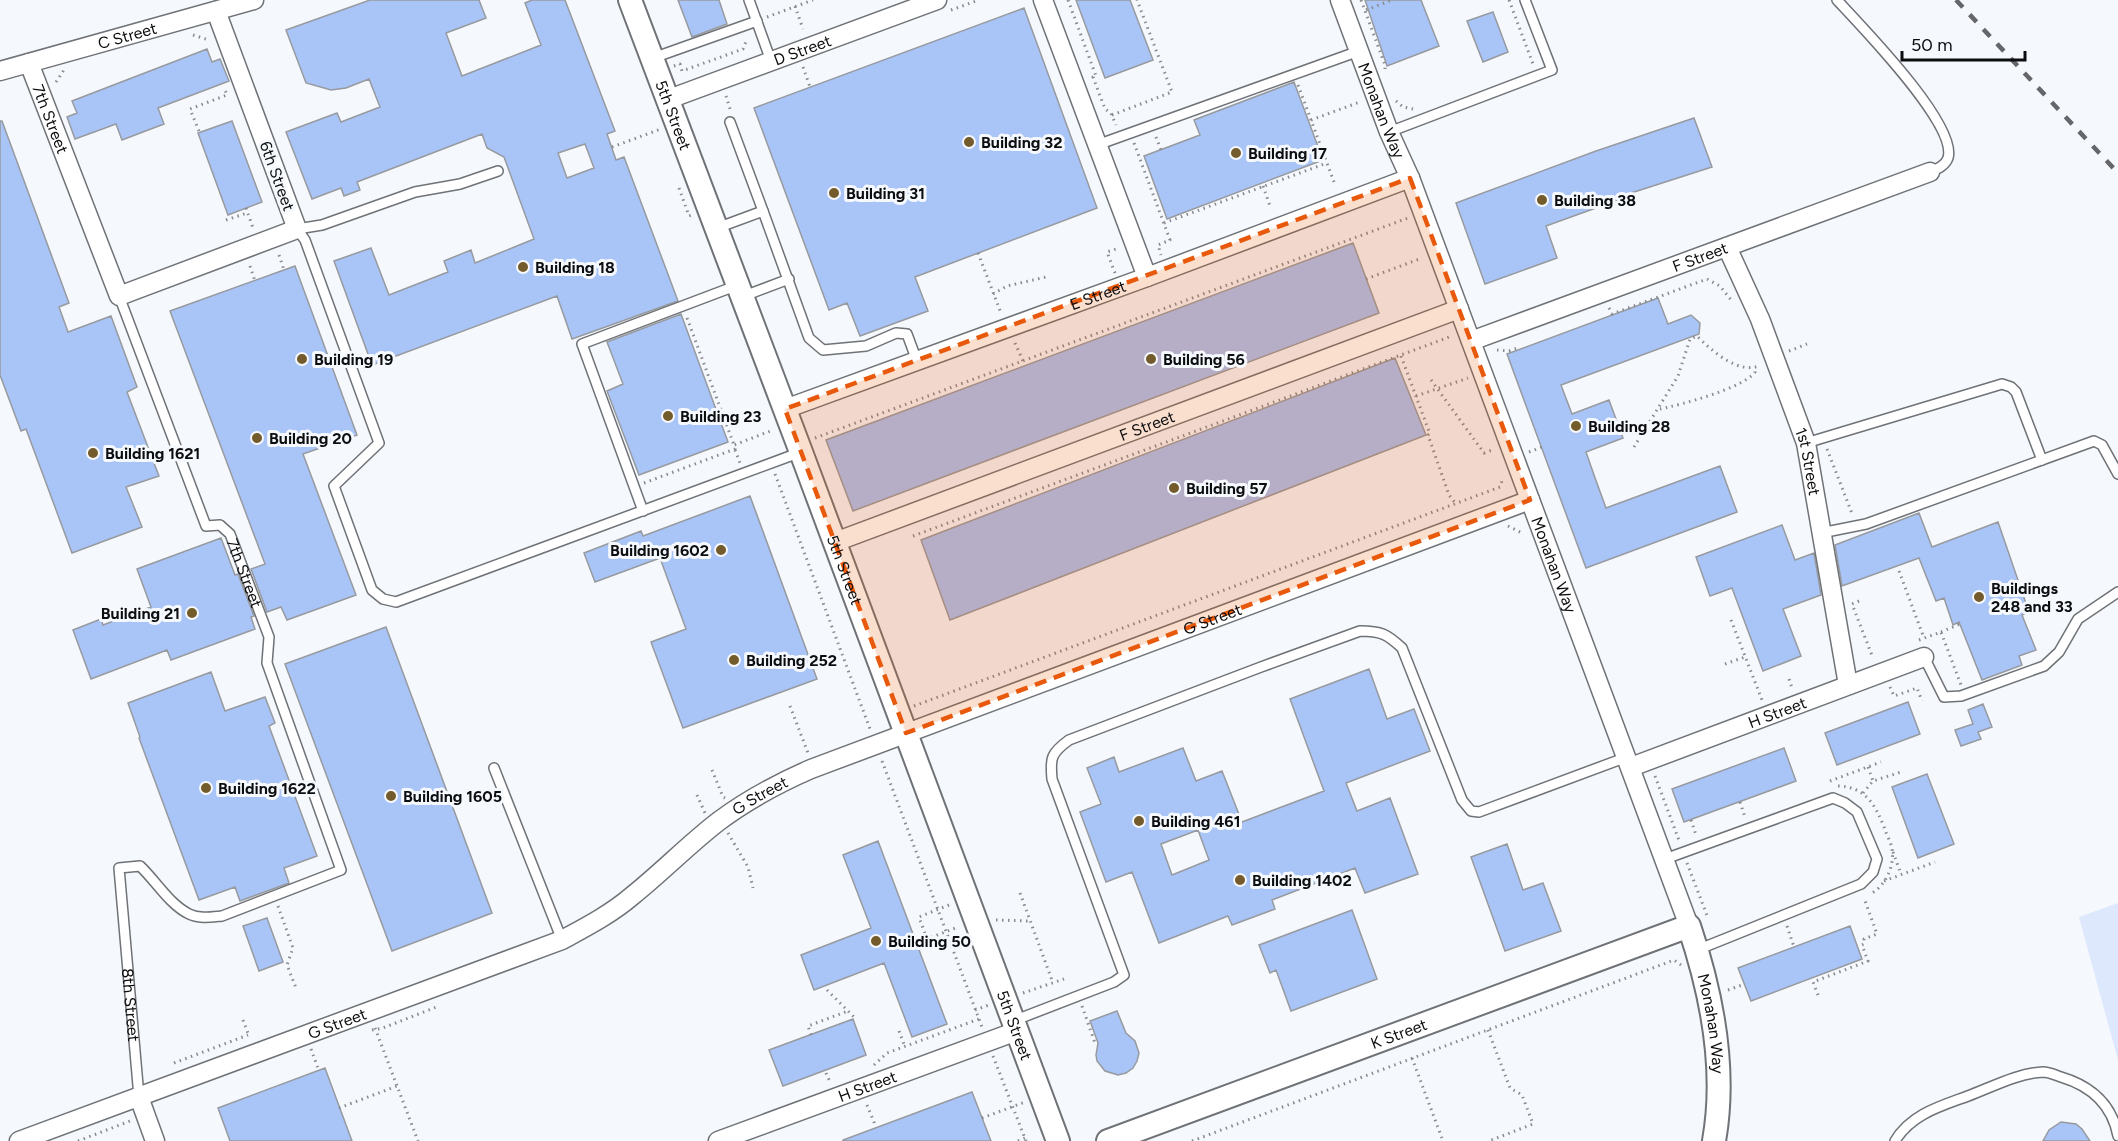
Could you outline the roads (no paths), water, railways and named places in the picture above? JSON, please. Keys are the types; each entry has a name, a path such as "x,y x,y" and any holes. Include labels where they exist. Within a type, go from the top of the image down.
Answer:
{"street":[{"name":"C Street","path":"0,71 252,0"},
{"name":"5th Street","path":"630,0 741,291 781,418 807,446 835,542 908,711 967,898 1058,1141"},
{"path":"1043,0 1147,278"},
{"name":"Monahan Way","path":"1340,0 1459,309 1463,338 1530,500 1665,859 1680,929 1689,958 1710,998 1719,1083 1714,1141"},
{"name":"D Street","path":"669,99 771,61 942,6"},
{"name":"6th Street","path":"119,296 297,230 216,11"},
{"name":"7th Street","path":"29,63 119,296"},
{"name":"F Street","path":"1463,338 1603,292 1930,172"},
{"name":"E Street","path":"781,418 917,361 1147,278 1410,178"},
{"name":"1st Street","path":"1727,247 1760,319 1766,362 1806,442 1848,686"},
{"name":"F Street","path":"835,542 1459,309"},
{"name":"G Street","path":"19,1141 562,940 623,903 705,832 740,806 811,768 876,744 908,711 1530,500"},
{"name":"H Street","path":"1629,762 1848,686 1879,665 1924,657"},
{"name":"K Street","path":"1108,1141 1680,929"},
{"name":"H Street","path":"718,1141 988,1042 1015,1026"},
{"name":"8th Street","path":"139,1097 155,1141"}],"lane":[{"path":"748,0 771,61"},
{"path":"1389,132 1552,70 1526,0"},
{"path":"1837,0 1919,93 1939,121 1946,138 1948,158 1943,165 1930,172"},
{"path":"653,58 756,21"},
{"path":"1097,145 1359,51"},
{"path":"730,122 809,338 823,350 866,346 896,333 907,334 917,361"},
{"path":"498,171 460,184 415,192 322,225 297,230 305,240 379,443 334,486 372,590 383,599 396,602 771,464 807,446"},
{"path":"717,228 763,211"},
{"path":"643,511 582,344 741,291 789,279"},
{"name":"7th Street","path":"119,296 206,526 220,525 230,534 269,637 267,663 341,870 222,916 204,918 189,914 170,898 140,866 119,868"},
{"path":"1806,442 2002,384 2012,387 2016,392 2042,460"},
{"path":"1821,533 1866,524 2094,441 2102,445 2118,474"},
{"path":"1924,657 1944,697 1961,696 2044,666 2059,652 2078,619 2118,592"},
{"path":"1015,1026 1078,996 1114,982 1124,975 1052,779 1051,764 1056,749 1069,740 1360,631 1377,631 1390,637 1402,648 1462,800 1471,811 1479,812 1629,762"},
{"path":"495,768 562,940"},
{"path":"1665,859 1833,798 1857,812 1877,858 1873,872 1861,884 1689,958"},
{"name":"8th Street","path":"119,868 139,1097"},
{"path":"1895,1141 1914,1120 1931,1110 2014,1078 2046,1072 2074,1081 2096,1094 2115,1122 2118,1136"}],"railway":[{"path":"1956,0 2118,173"}],"place":[{"name":"Building 32","path":"969,142"},
{"name":"Building 17","path":"1236,153"},
{"name":"Building 31","path":"834,193"},
{"name":"Building 38","path":"1542,200"},
{"name":"Building 18","path":"523,267"},
{"name":"Building 19","path":"302,359"},
{"name":"Building 56","path":"1151,359"},
{"name":"Building 23","path":"668,416"},
{"name":"Building 28","path":"1576,426"},
{"name":"Building 20","path":"257,438"},
{"name":"Building 1621","path":"93,453"},
{"name":"Building 57","path":"1174,488"},
{"name":"Building 1602","path":"721,550"},
{"name":"Buildings 248 and 33","path":"1979,597"},
{"name":"Building 21","path":"192,613"},
{"name":"Building 252","path":"734,660"},
{"name":"Building 1622","path":"206,788"},
{"name":"Building 1605","path":"391,796"},
{"name":"Building 461","path":"1139,821"},
{"name":"Building 1402","path":"1240,880"},
{"name":"Building 50","path":"876,941"}]}
